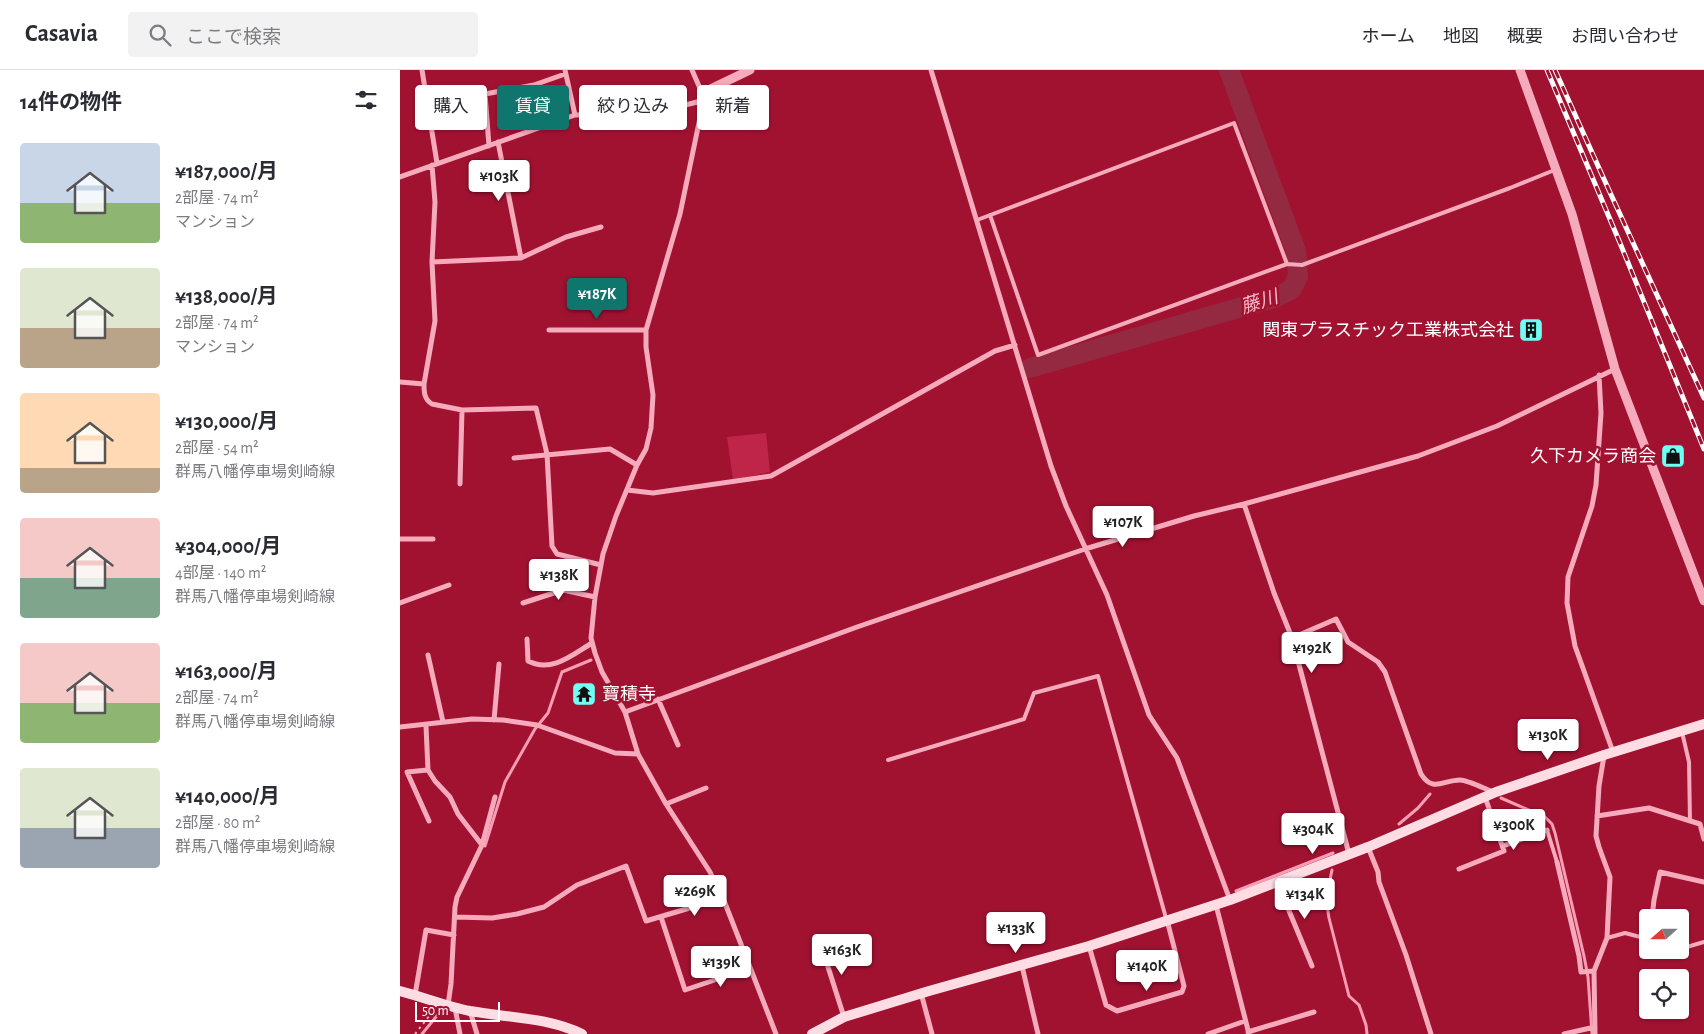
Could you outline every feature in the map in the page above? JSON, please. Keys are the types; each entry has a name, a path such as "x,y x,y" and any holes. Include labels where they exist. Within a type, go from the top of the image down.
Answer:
{"main road":[{"path":"812,1034 844,1017 921,993 1089,946 1230,900 1368,847 1496,792 1704,724"},
{"path":"400,991 470,1011 554,1023 582,1034"}],"street":[{"path":"422,70 435,164 432,262 435,321 424,393 427,401 432,404 462,410 536,408 548,454 552,546 557,554 601,565"},
{"path":"692,70 697,85"},
{"path":"723,85 750,70"},
{"path":"931,70 1051,466 1085,549 1107,595 1149,715 1177,758 1230,900"},
{"path":"1520,70 1572,214 1615,369 1704,601"},
{"path":"489,146 485,94 534,85 565,72 575,115"},
{"path":"400,177 575,115 654,113 697,98"},
{"path":"697,130 680,214 646,330 646,348 653,395 651,428 646,450 627,490 602,554 591,638 602,672 625,712 638,754 666,804 710,872 724,898 776,1034"},
{"path":"498,142 521,258"},
{"path":"432,262 521,258 566,237 600,228"},
{"path":"549,330 646,330"},
{"path":"627,490 653,493 771,476 995,351 1014,345"},
{"path":"625,712 866,624 1085,549 1194,516 1418,456 1498,426 1599,375 1615,369"},
{"path":"1595,1034 1594,971 1607,938 1610,877 1596,836 1597,816 1599,786 1609,754 1575,646 1567,603 1568,577 1592,506 1596,485 1601,413 1599,375"},
{"path":"400,382 424,384"},
{"path":"460,484 462,410"},
{"path":"514,458 610,449 638,466"},
{"path":"1244,504 1274,593 1292,638 1350,854"},
{"path":"400,539 433,540"},
{"path":"400,602 449,585"},
{"path":"523,603 563,590 595,597"},
{"path":"1292,638 1336,619 1348,642 1378,662 1385,672 1424,779 1433,785 1460,780 1496,792"},
{"path":"527,640 528,661 535,664 557,664 592,643"},
{"path":"428,655 443,722"},
{"path":"494,720 499,664"},
{"path":"658,699 678,745"},
{"path":"400,727 426,726 472,719 494,720 537,726 615,753 638,754"},
{"path":"426,726 428,770 435,781 450,797 458,814 482,846"},
{"path":"428,770 407,772 429,821"},
{"path":"666,804 706,788"},
{"path":"460,1034 447,1005 451,984 457,897 482,846 495,797"},
{"path":"1459,869 1504,851 1485,797"},
{"path":"1597,816 1649,808 1700,824 1704,839"},
{"path":"1503,846 1547,830"},
{"path":"1368,847 1406,954 1431,1034"},
{"path":"1557,862 1581,972 1594,971"},
{"path":"455,917 492,918 544,907 577,885 626,866 646,921 724,898"},
{"path":"1653,909 1660,872 1704,882"},
{"path":"1277,882 1312,966"},
{"path":"1216,904 1249,1033 1314,1012"},
{"path":"661,917 686,990 750,968"},
{"path":"1089,946 1106,1005 1117,1011 1182,992 1184,986 1166,920"},
{"path":"415,995 426,930 454,935"},
{"path":"842,937 821,945 844,1017"},
{"path":"1022,966 1038,1034"},
{"path":"921,993 932,1034"},
{"path":"470,1011 477,1034"},
{"path":"1208,1034 1245,1021"},
{"path":"1564,1034 1595,1027"}],"lane":[{"path":"977,220 1234,123 1287,264"},
{"path":"990,216 1038,355 1287,264 1302,265 1556,170"},
{"path":"888,760 1024,719 1034,693 1098,676 1166,920"},
{"path":"1682,731 1689,762 1690,821"},
{"path":"1547,830 1557,862"},
{"path":"1607,938 1625,933 1639,937"},
{"path":"1689,946 1704,942"}],"path":[{"path":"416,1034 447,1005"}],"shaded area":[{"path":"766,433 770,472 733,480 727,437"}],"waterway":[{"name":"藤川","path":"1030,368 1277,297 1292,289 1298,276 1296,251 1229,70"},
{"path":"485,846 505,782 535,729 548,713 562,672 591,660"},
{"path":"1399,824 1418,808 1430,794"},
{"path":"1501,798 1545,817 1552,824 1584,956 1588,977 1592,1034"},
{"path":"1236,891 1333,853"},
{"path":"1332,870 1326,899 1329,918 1349,996 1359,1005 1367,1034"},
{"path":"422,1034 440,1012"}],"railway":[{"path":"1547,70 1704,449"},
{"path":"1555,70 1704,398"}],"place":[{"name":"関東プラスチック工業株式会社","path":"1531,330"},
{"name":"久下カメラ商会","path":"1673,456"},
{"name":"寶積寺","path":"584,694"}]}
